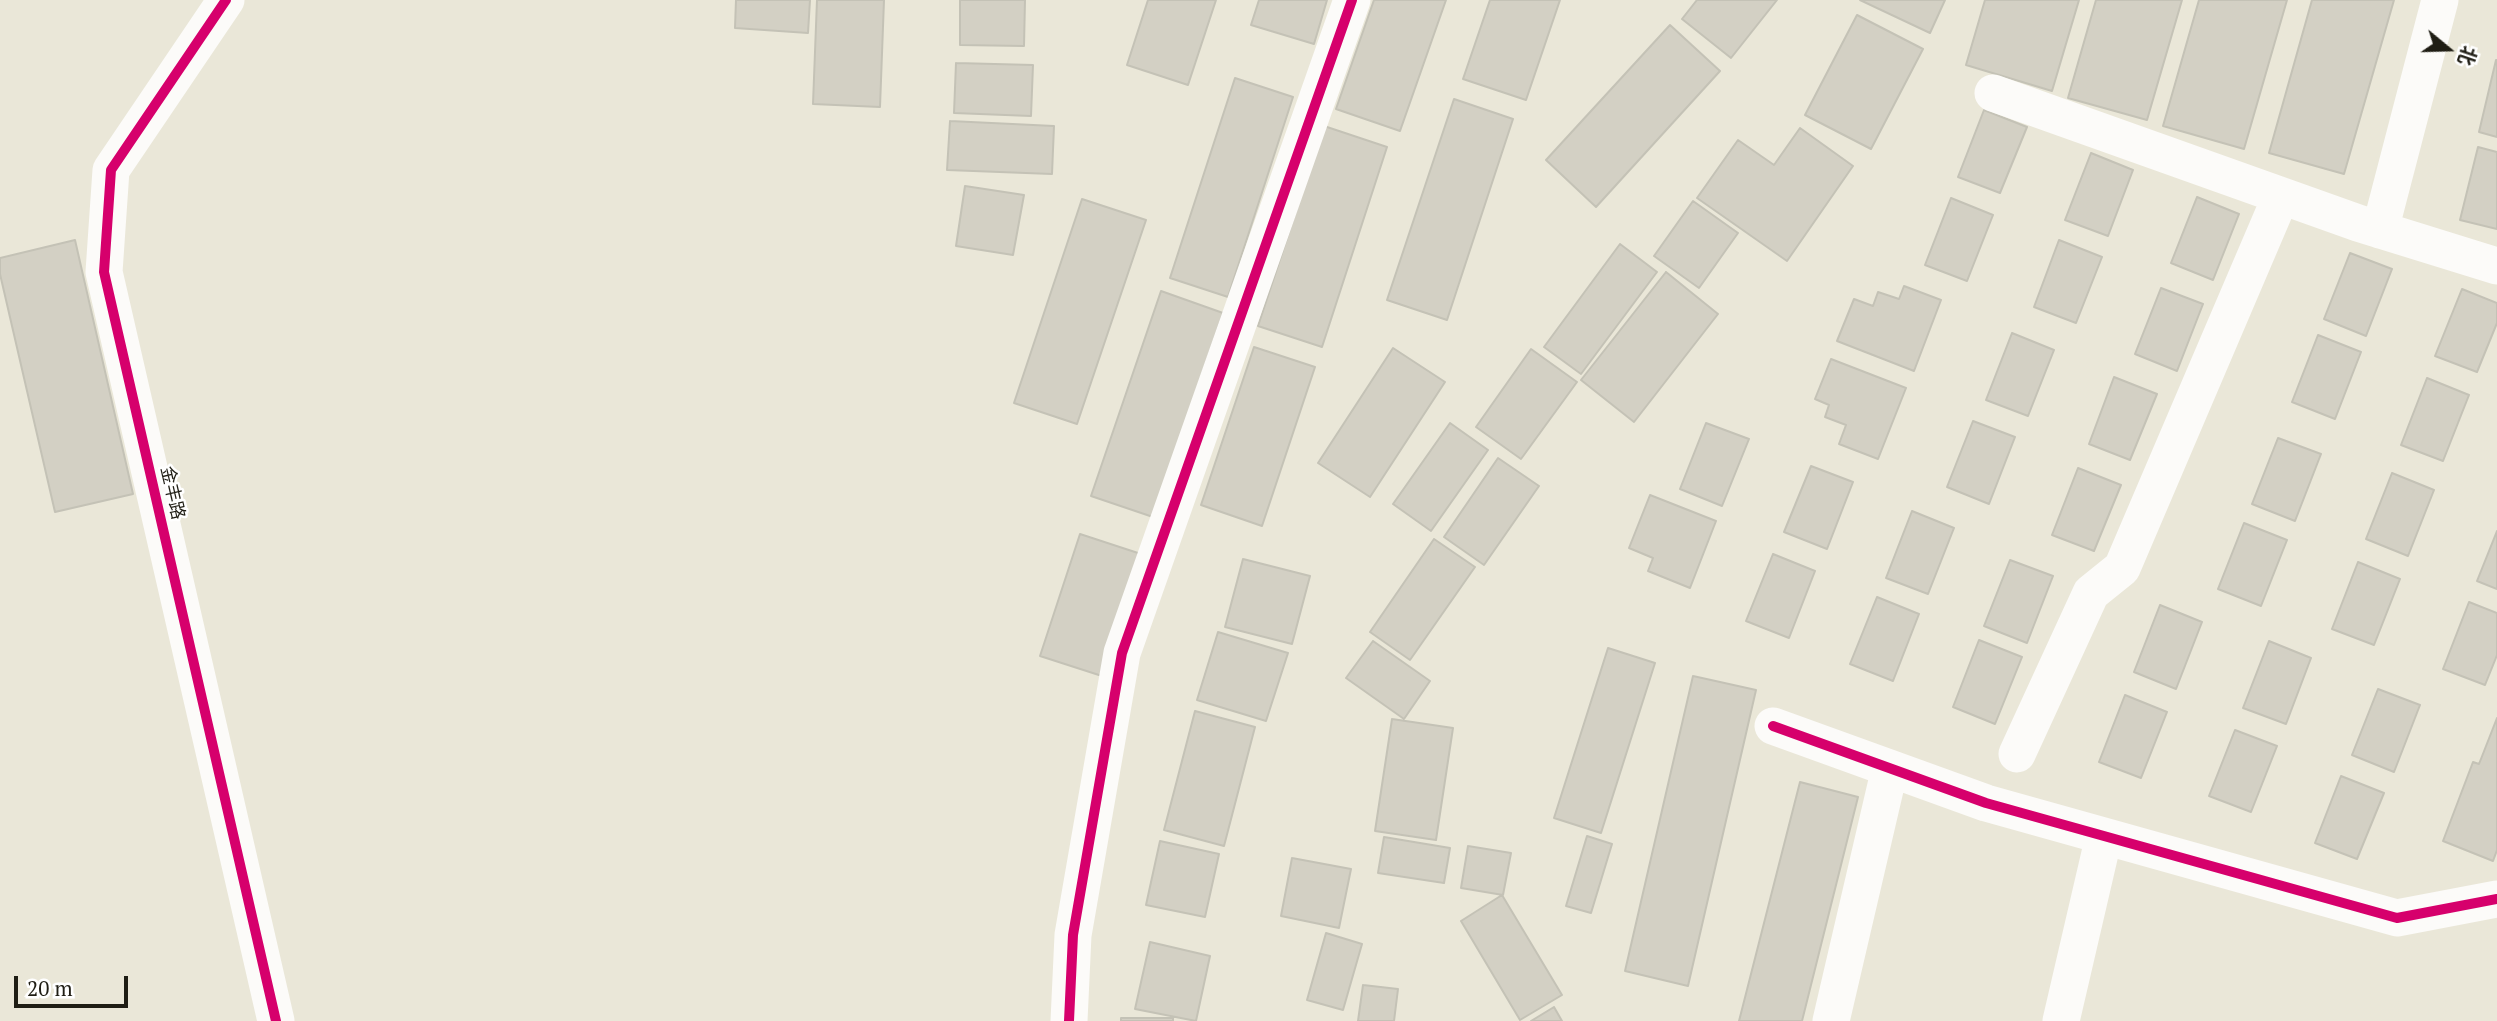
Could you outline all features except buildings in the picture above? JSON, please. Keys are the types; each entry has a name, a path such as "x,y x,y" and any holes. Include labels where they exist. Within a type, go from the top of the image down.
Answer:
{"street":[{"name":"金丰路","path":"226,0 111,170 104,272 276,1021"},
{"path":"1069,1021 1073,935 1122,653 1352,0"},
{"path":"2379,230 2440,0"},
{"path":"1993,93 2379,230 2497,266"},
{"path":"2017,754 2091,593 2122,568 2281,196"},
{"path":"1773,726 1986,803 2397,918 2497,899"},
{"path":"1831,1021 1890,768"},
{"path":"2061,1021 2104,836"}],"cycle path":[{"path":"226,0 111,170 104,272 276,1021"},
{"path":"1069,1021 1073,935 1122,653 1352,0"},
{"path":"1773,726 1986,803 2397,918 2497,899"}]}
